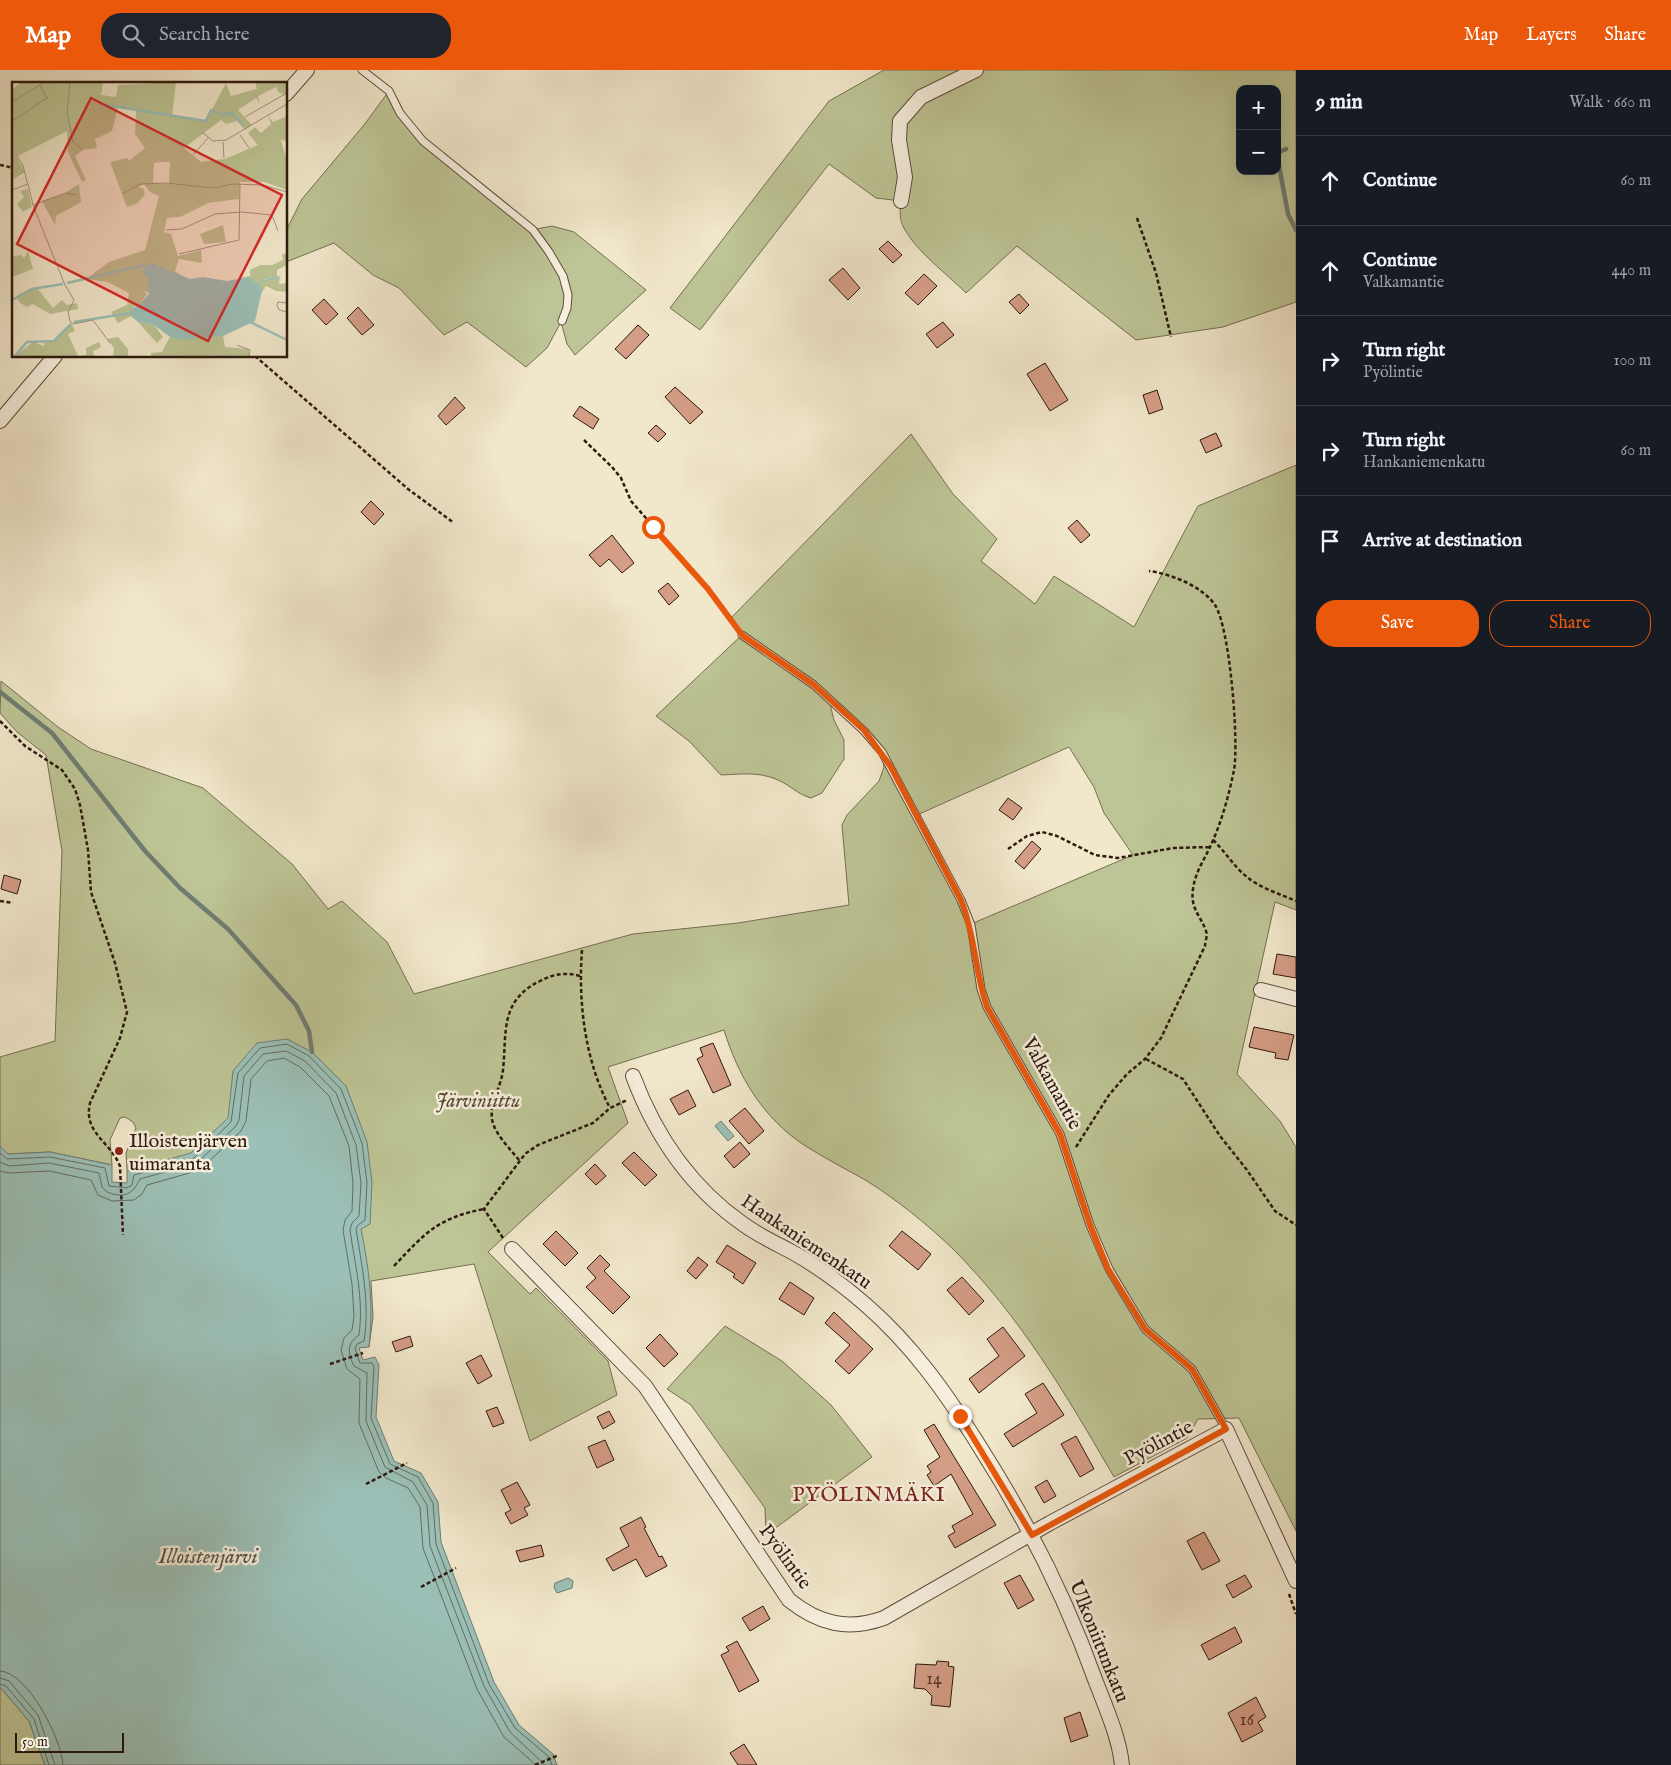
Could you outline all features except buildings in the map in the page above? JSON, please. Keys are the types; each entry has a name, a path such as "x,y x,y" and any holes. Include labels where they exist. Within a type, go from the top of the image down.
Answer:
{"street":[{"path":"288,92 307,70"},
{"path":"901,201 905,177 899,140 900,121 921,97 976,70"},
{"path":"0,421 53,358"},
{"path":"1261,990 1296,999"},
{"name":"Hankaniemenkatu","path":"633,1076 647,1109 665,1142 694,1182 742,1224 841,1284 882,1320 920,1360 980,1448 1032,1535"},
{"name":"Pyölintie","path":"509,1245 645,1386 784,1593 796,1606 816,1619 848,1625 868,1624 884,1618 1226,1429"},
{"name":"Valkamantie","path":"1226,1429 1296,1581"},
{"name":"Ulkoniitunkatu","path":"1032,1535 1066,1605 1086,1654 1108,1713 1122,1765"}],"lane":[{"path":"362,70 389,91 400,113 423,141 532,230 549,252 563,276 568,294 567,308 562,321"},
{"name":"Valkamantie","path":"742,635 814,685 864,730 891,767 961,900 971,925 981,989 987,1007 1060,1134 1090,1225 1108,1269 1145,1329 1192,1369 1226,1429"}],"path":[{"path":"1137,218 1156,273 1171,337"},
{"path":"257,358 408,489 454,523"},
{"path":"584,440 621,478 631,501 708,589 742,635"},
{"path":"1069,1157 1109,1095 1127,1074 1145,1059 1161,1038 1205,946 1207,932 1193,904 1193,889 1202,859 1213,840 1234,769 1234,700 1226,636 1216,606 1204,593 1166,573 1149,571"},
{"path":"0,721 25,746 62,770 75,789 80,805 88,850 91,892 115,963 126,1012 120,1038 90,1103 88,1114 90,1124 110,1148 120,1166 123,1235"},
{"path":"1008,849 1027,836 1042,832 1057,836 1095,855 1118,858 1173,848 1210,847"},
{"path":"1213,840 1252,882 1296,901"},
{"path":"0,901 13,903"},
{"path":"582,950 580,976 590,1060 610,1108"},
{"path":"519,1160 494,1126 492,1109 503,1072 507,1017 512,1005 520,995 541,980 569,973 580,976"},
{"path":"1145,1059 1183,1079 1220,1136 1248,1170 1275,1211 1296,1225"},
{"path":"394,1266 421,1237 438,1224 452,1216 484,1210 519,1160 538,1145 593,1123 610,1108 623,1102"},
{"path":"484,1210 509,1245"},
{"path":"330,1364 363,1353"},
{"path":"366,1484 407,1463"},
{"path":"421,1587 456,1568"},
{"path":"535,1765 559,1755"}],"green space":[{"path":"884,70 1296,70 1296,302 1223,327 1136,340 1017,246 966,293 924,254 909,237 901,221 901,201 876,198 829,164 700,330 670,308 829,101"},
{"path":"389,91 423,141 532,230 552,226 574,232 646,290 575,355 567,344 561,322 547,348 526,367 467,322 444,335 399,288 373,275 334,243 288,261 288,227 302,199 364,125"},
{"name":"Järviniittu","path":"911,434 953,494 997,539 981,561 1035,604 1054,576 1134,627 1198,506 1296,465 1296,910 1275,902 1237,1074 1280,1121 1296,1147 1296,1531 1239,1418 1198,1419 1187,1438 1114,1477 1041,1358 1021,1329 977,1275 953,1249 901,1204 867,1181 804,1145 776,1122 754,1095 737,1064 724,1030 608,1067 628,1123 488,1252 530,1294 536,1288 608,1361 617,1395 530,1441 474,1264 371,1281 373,1317 369,1347 127,1171 126,1153 136,1128 133,1122 125,1117 120,1118 110,1140 112,1165 50,1152 8,1154 0,1146 0,1057 55,1041 62,851 46,755 17,732 0,713 1,681 58,727 91,749 203,788 292,864 328,909 342,901 387,942 414,994 633,934 738,923 849,905 842,825 847,815 879,781 884,767 882,752 829,700 834,720 844,740 844,759 822,793 811,798 800,794 776,779 761,775 721,775 689,741 656,716 742,635 731,618","holes":["1069,747 1094,787 1104,813 1133,855 971,924 917,815"]},
{"path":"725,1326 782,1361 831,1405 872,1457 766,1535 765,1508 691,1405 667,1389"},
{"path":"0,1687 29,1721 45,1765 0,1765"}],"water":[{"name":"Illoistenjärvi","path":"287,1039 312,1052 346,1086 367,1142 372,1183 370,1224 361,1229 370,1287 371,1316 369,1347 359,1348 363,1360 375,1357 379,1365 376,1417 394,1461 421,1473 438,1502 441,1542 494,1682 519,1725 553,1754 557,1765 45,1765 29,1721 0,1687 0,1146 8,1154 50,1152 112,1165 112,1182 127,1183 127,1171 191,1153 228,1118 233,1071 257,1043"},
{"path":"721,1121 734,1136 728,1141 715,1126"},
{"path":"568,1578 573,1581 572,1588 557,1593 554,1587 555,1583"}],"waterway":[{"path":"1281,151 1286,149"},
{"path":"1281,175 1288,214 1296,230"},
{"path":"0,692 52,733 145,851 180,888 228,929 296,1005 309,1031 312,1052"}],"place":[{"name":"Illoistenjärven uimaranta","path":"119,1151"}],"district":[{"name":"PYÖLINMÄKI","path":"869,1494"}],"route":[{"path":"653,527 708,589 742,635 752,640 814,685 864,730 882,752 961,900 971,925 981,989 987,1007 1060,1134 1090,1225 1108,1269 1145,1329 1192,1369 1226,1429 1050,1523 1032,1535 960,1416"}]}
